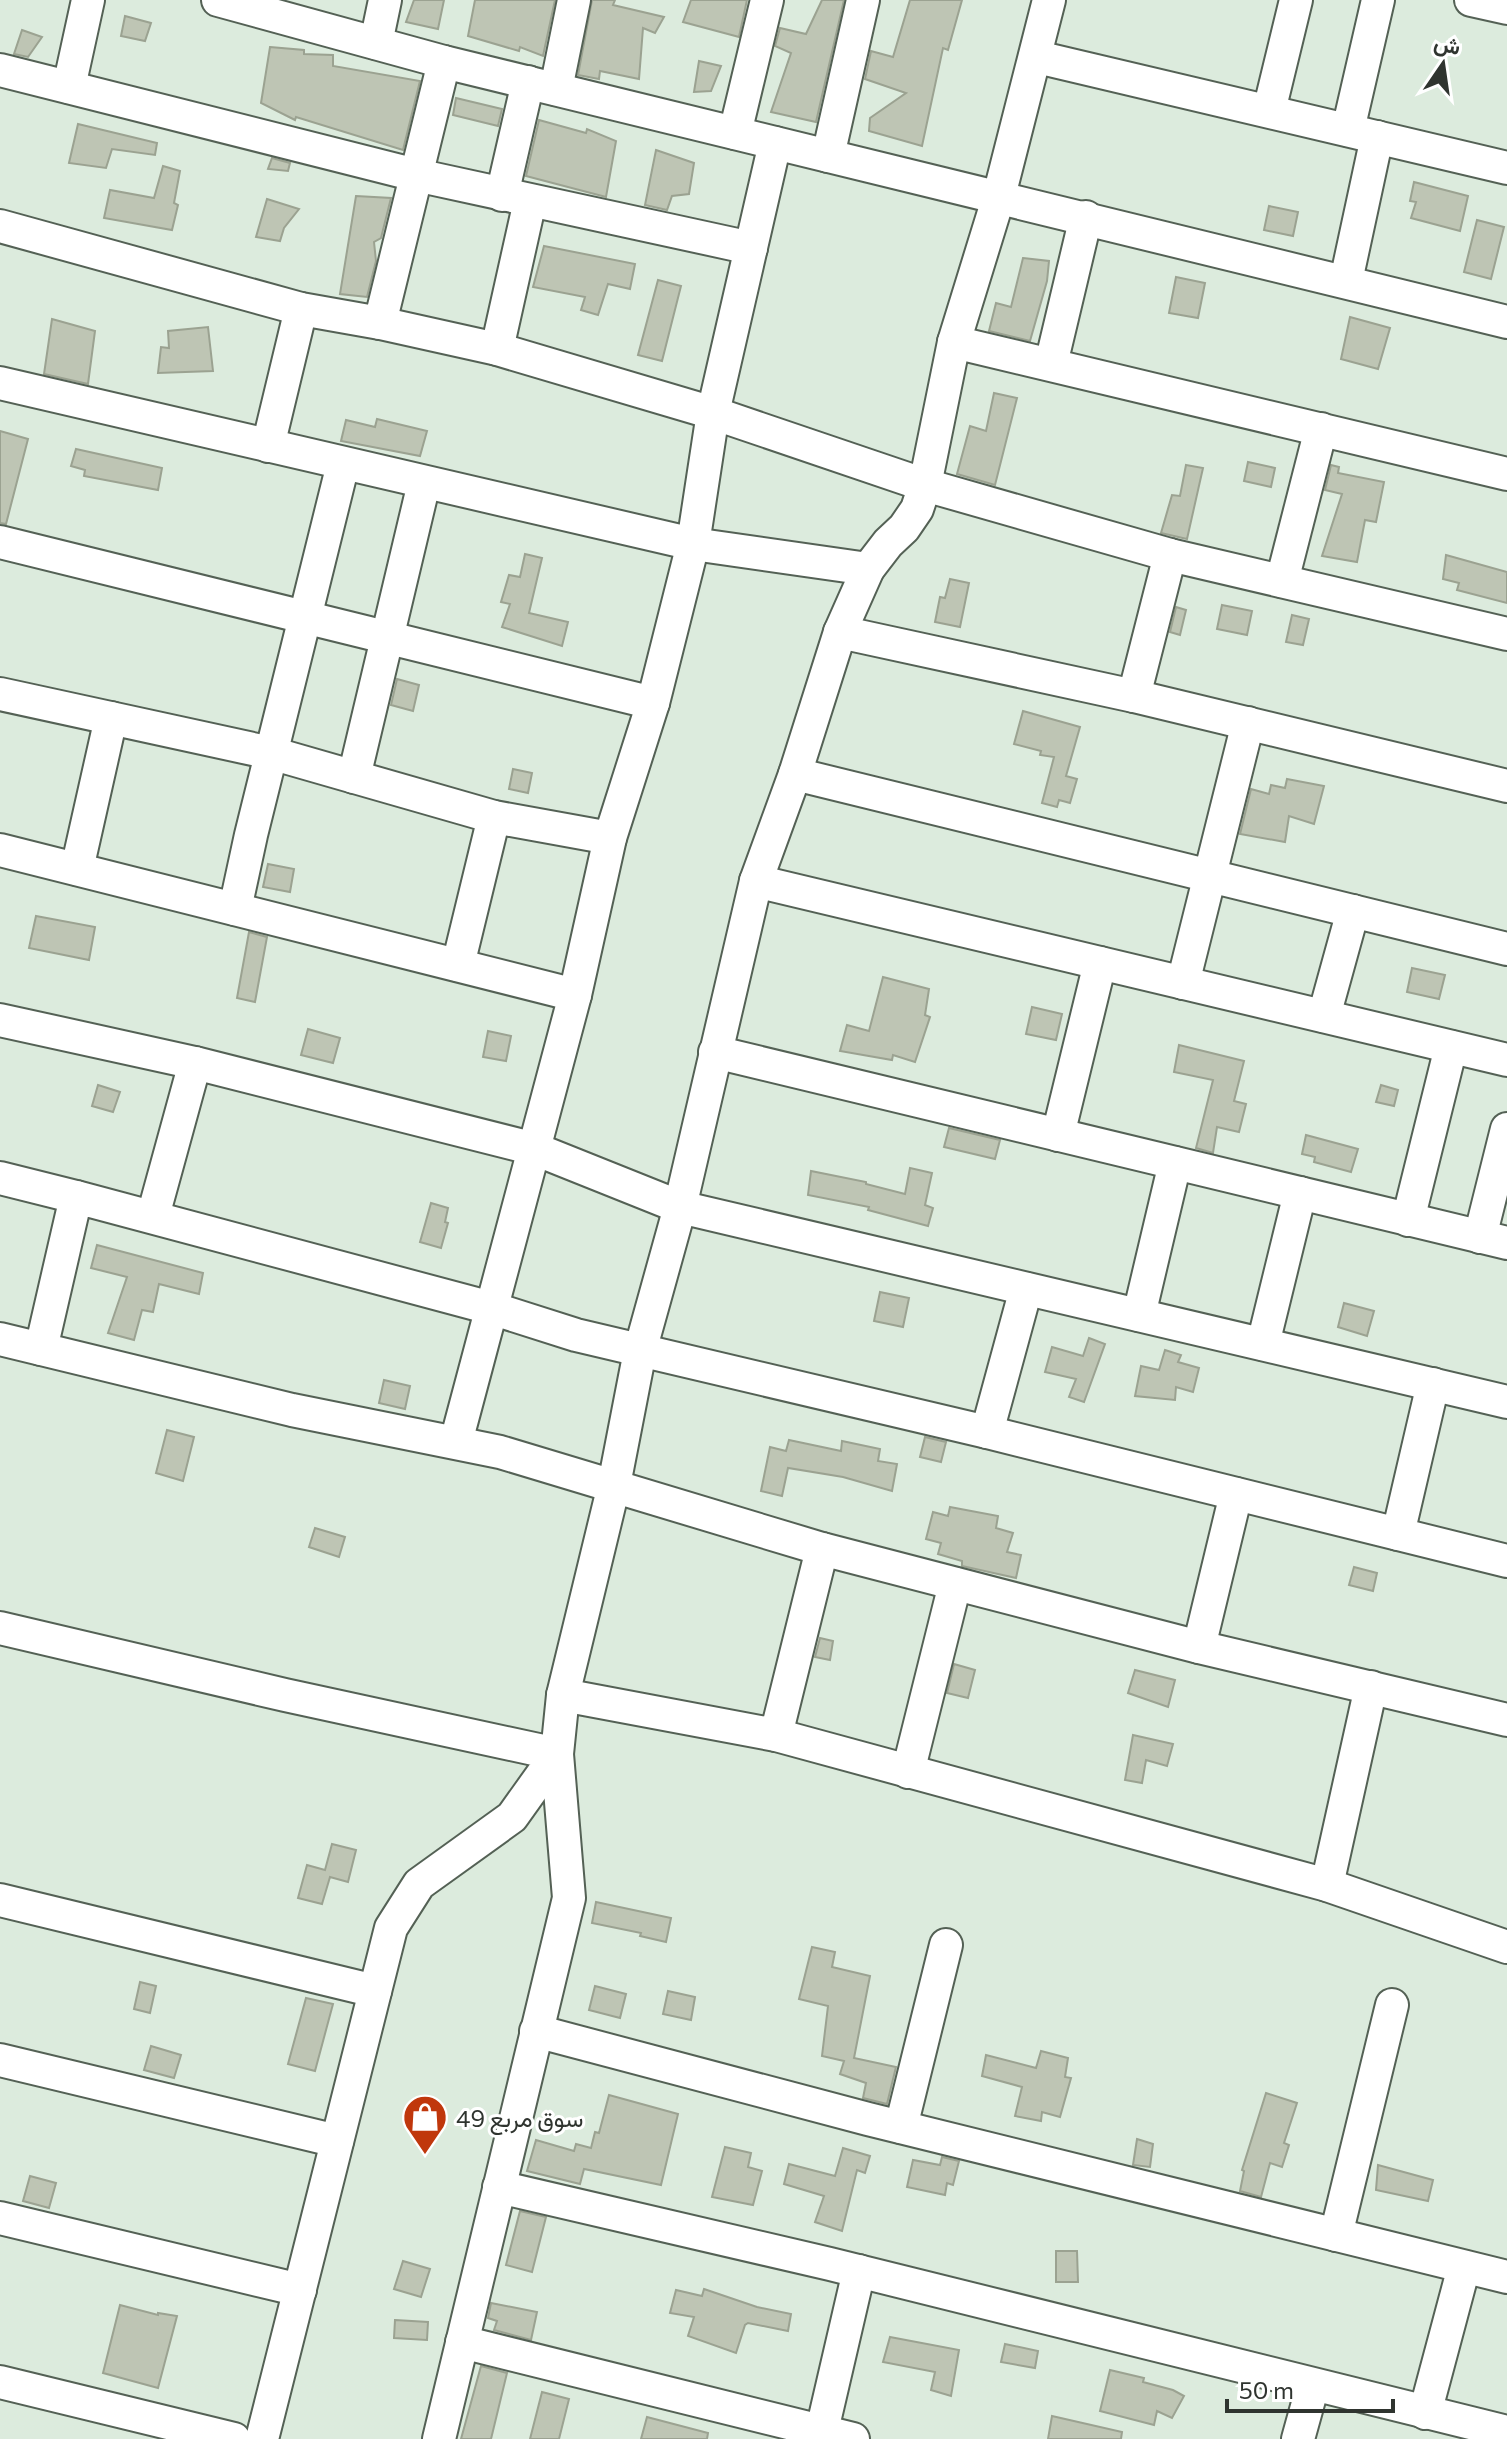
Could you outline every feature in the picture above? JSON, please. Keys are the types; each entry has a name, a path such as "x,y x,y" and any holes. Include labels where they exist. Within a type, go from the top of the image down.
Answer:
{"street":[{"path":"69,87 88,0"},
{"path":"218,0 444,62 1507,322"},
{"path":"376,43 385,0"},
{"path":"497,349 516,198 542,86 574,0"},
{"path":"735,133 767,0"},
{"path":"828,156 863,0"},
{"path":"439,2439 569,1898 557,1754 563,1695 614,1485 640,1351 680,1207 756,881 795,774 840,632 868,569 917,509 925,485 954,342 999,196 1037,57 1049,0"},
{"path":"1269,111 1296,0"},
{"path":"1346,281 1378,0"},
{"path":"1471,0 1507,8"},
{"path":"1037,57 1507,168"},
{"path":"380,323 444,62"},
{"path":"0,70 416,175 751,248"},
{"path":"456,1442 575,995 610,838 653,703 693,544 713,413 775,143"},
{"path":"1051,364 1086,217"},
{"path":"0,226 301,309 497,349 713,413 925,485 1170,555 1507,634"},
{"path":"268,446 301,309"},
{"path":"954,342 1507,474"},
{"path":"0,383 693,544 868,569"},
{"path":"1282,581 1321,429"},
{"path":"235,909 343,464"},
{"path":"354,777 424,483"},
{"path":"0,542 653,703"},
{"path":"1134,696 1170,555"},
{"path":"840,632 1134,696 1507,786"},
{"path":"2,703 111,718 271,753 494,817 610,838"},
{"path":"77,869 111,718"},
{"path":"1183,983 1248,723"},
{"path":"795,774 1507,949"},
{"path":"458,965 494,817"},
{"path":"0,850 575,995"},
{"path":"756,881 1507,1060"},
{"path":"1324,1016 1353,911"},
{"path":"1058,1135 1100,963"},
{"path":"0,1020 195,1063 535,1149 680,1207 1507,1402"},
{"path":"1408,1220 1451,1047"},
{"path":"715,1052 1494,1240 1507,1129"},
{"path":"153,1216 195,1063"},
{"path":"1139,1315 1175,1163"},
{"path":"0,1178 153,1216 491,1308 576,1335 987,1432 1507,1561"},
{"path":"1263,1344 1300,1193"},
{"path":"41,1349 76,1197"},
{"path":"987,1432 1026,1289"},
{"path":"0,1339 292,1410 456,1442 614,1485 822,1549 1199,1647 1507,1720"},
{"path":"1398,1534 1433,1384"},
{"path":"1199,1647 1236,1494"},
{"path":"776,1735 822,1549"},
{"path":"908,1772 955,1584"},
{"path":"0,1628 285,1695 557,1754"},
{"path":"1327,1885 1371,1687"},
{"path":"563,1695 776,1735 1327,1885 1507,1947"},
{"path":"262,2439 391,1928 419,1884 512,1817 557,1754"},
{"path":"0,1900 375,1991"},
{"path":"901,2127 946,1945"},
{"path":"1336,2235 1392,2005"},
{"path":"536,2031 901,2127 1507,2277"},
{"path":"0,2060 337,2141"},
{"path":"499,2187 859,2271 1507,2432"},
{"path":"0,2218 300,2290"},
{"path":"1425,2413 1464,2267"},
{"path":"821,2435 859,2271"},
{"path":"462,2342 821,2435 853,2439"},
{"path":"0,2382 234,2439"},
{"path":"1298,2439 1313,2385"}],"building":[{"path":"414,0 444,0 438,29 406,22"},
{"path":"475,0 555,0 543,56 520,47 519,51 468,36"},
{"path":"592,0 615,0 613,5 664,17 655,33 643,28 639,79 600,71 599,79 578,75"},
{"path":"691,0 747,0 739,37 683,22"},
{"path":"822,0 844,0 816,122 771,112 791,53 775,46 780,28 806,34"},
{"path":"910,0 962,0 948,50 943,48 922,146 869,131 870,118 906,93 865,79 871,51 893,57"},
{"path":"125,16 151,23 145,41 121,36"},
{"path":"22,30 42,37 28,57 14,54"},
{"path":"270,47 304,50 304,54 333,55 333,66 420,81 403,150 296,117 295,120 261,103"},
{"path":"699,61 721,66 711,91 694,92"},
{"path":"456,98 502,109 498,126 453,115"},
{"path":"539,120 586,133 587,129 616,141 606,197 526,176"},
{"path":"78,124 157,143 155,155 112,149 106,168 69,163"},
{"path":"656,150 694,163 689,194 672,196 667,210 645,205"},
{"path":"272,158 290,163 288,171 268,169"},
{"path":"163,166 180,171 174,203 178,205 172,230 104,218 110,190 154,198"},
{"path":"1414,182 1468,196 1460,231 1411,218 1416,202 1410,201"},
{"path":"356,196 391,198 381,238 374,242 376,261 367,297 340,294"},
{"path":"267,199 299,209 284,228 280,241 256,237"},
{"path":"1269,206 1298,212 1293,236 1264,230"},
{"path":"1477,220 1504,227 1491,279 1464,272"},
{"path":"544,246 635,264 630,289 608,284 598,315 581,310 585,297 533,287"},
{"path":"1023,258 1049,261 1047,281 1030,341 989,331 996,303 1011,307"},
{"path":"1176,277 1205,283 1198,318 1169,313"},
{"path":"658,280 681,286 662,361 638,355"},
{"path":"1350,317 1390,328 1378,369 1341,359"},
{"path":"52,319 95,331 88,384 44,374"},
{"path":"208,327 213,371 158,373 161,347 169,348 168,331"},
{"path":"994,393 1017,398 995,485 957,474 970,426 986,431"},
{"path":"377,419 427,431 420,456 341,441 346,420 375,427"},
{"path":"0,431 28,439 6,524 0,523"},
{"path":"76,449 162,468 158,490 84,476 85,470 71,466"},
{"path":"1248,462 1275,468 1271,487 1244,481"},
{"path":"1186,465 1203,468 1187,539 1161,533 1172,495 1180,496"},
{"path":"1331,465 1339,467 1338,473 1384,482 1376,522 1365,520 1357,562 1322,556 1342,494 1325,490"},
{"path":"525,554 542,558 529,613 568,622 562,646 502,627 510,604 501,602 509,575 520,577"},
{"path":"1446,555 1507,572 1507,603 1457,590 1459,583 1443,579"},
{"path":"950,579 969,583 960,627 935,622 940,597 945,598"},
{"path":"1222,605 1252,611 1247,635 1217,629"},
{"path":"1176,607 1186,610 1180,635 1170,632"},
{"path":"1292,615 1309,619 1303,645 1286,642"},
{"path":"397,679 419,685 413,711 391,705"},
{"path":"1023,711 1080,727 1066,776 1077,779 1070,803 1059,800 1057,807 1042,803 1054,757 1040,755 1041,751 1014,744"},
{"path":"513,769 532,773 528,793 509,789"},
{"path":"1287,779 1324,786 1314,824 1289,816 1285,842 1240,834 1251,789 1269,794 1271,785 1285,788"},
{"path":"268,864 294,869 290,892 263,887"},
{"path":"36,916 95,927 89,960 29,948"},
{"path":"249,932 267,937 255,1002 237,998"},
{"path":"1412,968 1445,975 1439,999 1407,992"},
{"path":"883,977 929,989 925,1015 930,1017 915,1062 893,1055 892,1060 840,1051 847,1025 869,1031"},
{"path":"1032,1007 1062,1014 1056,1040 1026,1034"},
{"path":"308,1029 340,1038 333,1063 301,1055"},
{"path":"488,1031 511,1036 506,1061 483,1057"},
{"path":"1179,1045 1244,1061 1234,1101 1246,1104 1239,1132 1217,1127 1213,1153 1196,1148 1213,1080 1174,1072"},
{"path":"98,1085 120,1092 113,1112 92,1106"},
{"path":"1381,1085 1398,1090 1394,1106 1376,1102"},
{"path":"949,1128 1000,1140 995,1159 944,1147"},
{"path":"1306,1135 1358,1149 1351,1172 1314,1162 1315,1157 1302,1154"},
{"path":"910,1168 932,1173 925,1205 933,1208 928,1226 868,1210 869,1207 808,1195 811,1171 905,1194"},
{"path":"431,1203 448,1208 445,1222 448,1223 441,1248 420,1242"},
{"path":"97,1245 203,1273 199,1294 159,1284 153,1312 142,1310 134,1340 108,1333 127,1277 91,1268"},
{"path":"880,1292 909,1298 903,1327 874,1321"},
{"path":"1344,1303 1374,1311 1367,1336 1338,1327"},
{"path":"1089,1338 1105,1344 1084,1402 1069,1397 1076,1379 1045,1372 1052,1347 1083,1356"},
{"path":"1165,1350 1181,1355 1178,1362 1199,1368 1193,1392 1176,1387 1175,1400 1135,1396 1141,1366 1159,1370"},
{"path":"384,1380 410,1386 405,1409 379,1403"},
{"path":"167,1430 194,1437 183,1481 156,1473"},
{"path":"925,1437 946,1442 941,1462 920,1457"},
{"path":"789,1440 841,1451 842,1441 880,1449 878,1461 897,1464 892,1491 843,1477 788,1468 782,1496 761,1491 770,1447 786,1451"},
{"path":"950,1507 998,1516 996,1528 1013,1533 1007,1552 1021,1555 1016,1578 962,1566 962,1561 938,1554 941,1543 926,1539 933,1512 948,1516"},
{"path":"315,1528 345,1537 339,1557 309,1547"},
{"path":"1354,1567 1377,1573 1373,1591 1349,1585"},
{"path":"820,1638 833,1641 830,1660 815,1657"},
{"path":"954,1664 975,1670 968,1698 947,1693"},
{"path":"1135,1670 1175,1680 1168,1707 1128,1693"},
{"path":"1133,1735 1173,1744 1167,1766 1146,1760 1142,1783 1125,1780"},
{"path":"332,1844 356,1850 348,1882 330,1877 322,1904 298,1898 307,1865 325,1870"},
{"path":"596,1902 671,1918 666,1942 640,1936 641,1933 592,1923"},
{"path":"812,1947 835,1952 832,1967 870,1976 854,2058 896,2067 887,2104 863,2098 866,2083 840,2074 844,2061 822,2056 828,2006 799,1999"},
{"path":"140,1982 156,1986 150,2013 134,2009"},
{"path":"595,1986 626,1994 620,2018 589,2010"},
{"path":"668,1991 695,1997 691,2020 663,2014"},
{"path":"306,1998 333,2004 315,2071 288,2064"},
{"path":"151,2046 181,2055 174,2078 144,2070"},
{"path":"1041,2051 1068,2058 1065,2077 1071,2078 1060,2117 1042,2112 1041,2121 1015,2116 1022,2087 982,2076 986,2055 1036,2068"},
{"path":"1266,2093 1297,2103 1284,2143 1289,2145 1282,2167 1270,2163 1261,2197 1240,2191 1242,2170"},
{"path":"609,2095 678,2114 661,2185 584,2169 580,2184 527,2171 536,2140 574,2151 576,2144 591,2148 595,2132 599,2133"},
{"path":"1137,2139 1153,2144 1150,2167 1133,2165"},
{"path":"725,2147 751,2153 748,2167 762,2171 753,2205 712,2197"},
{"path":"843,2148 870,2156 865,2173 857,2170 842,2231 815,2222 824,2196 784,2184 789,2164 835,2176"},
{"path":"942,2157 959,2161 953,2185 947,2183 945,2195 907,2187 913,2160 940,2165"},
{"path":"1378,2165 1433,2180 1428,2201 1376,2190"},
{"path":"30,2176 56,2183 49,2208 23,2201"},
{"path":"520,2211 546,2217 532,2272 506,2265"},
{"path":"1056,2251 1077,2251 1078,2282 1056,2282"},
{"path":"403,2261 430,2269 421,2297 394,2289"},
{"path":"704,2289 757,2307 791,2314 788,2331 748,2323 736,2353 688,2336 694,2317 670,2313 676,2290 702,2296"},
{"path":"491,2303 537,2312 531,2340 494,2330 497,2321 488,2318"},
{"path":"120,2305 158,2315 177,2316 158,2388 103,2373"},
{"path":"395,2320 428,2322 427,2340 394,2338"},
{"path":"890,2337 959,2350 951,2396 931,2390 935,2372 883,2362"},
{"path":"1005,2344 1038,2351 1035,2368 1001,2362"},
{"path":"481,2366 507,2373 491,2439 461,2439"},
{"path":"1110,2370 1144,2378 1143,2382 1184,2396 1172,2418 1157,2411 1154,2425 1100,2411"},
{"path":"542,2392 569,2399 559,2439 530,2439"},
{"path":"1052,2416 1122,2432 1121,2439 1048,2439"},
{"path":"647,2417 708,2433 707,2439 641,2439"}],"place":[{"name":"سوق مربع 49","path":"425,2156"}]}
